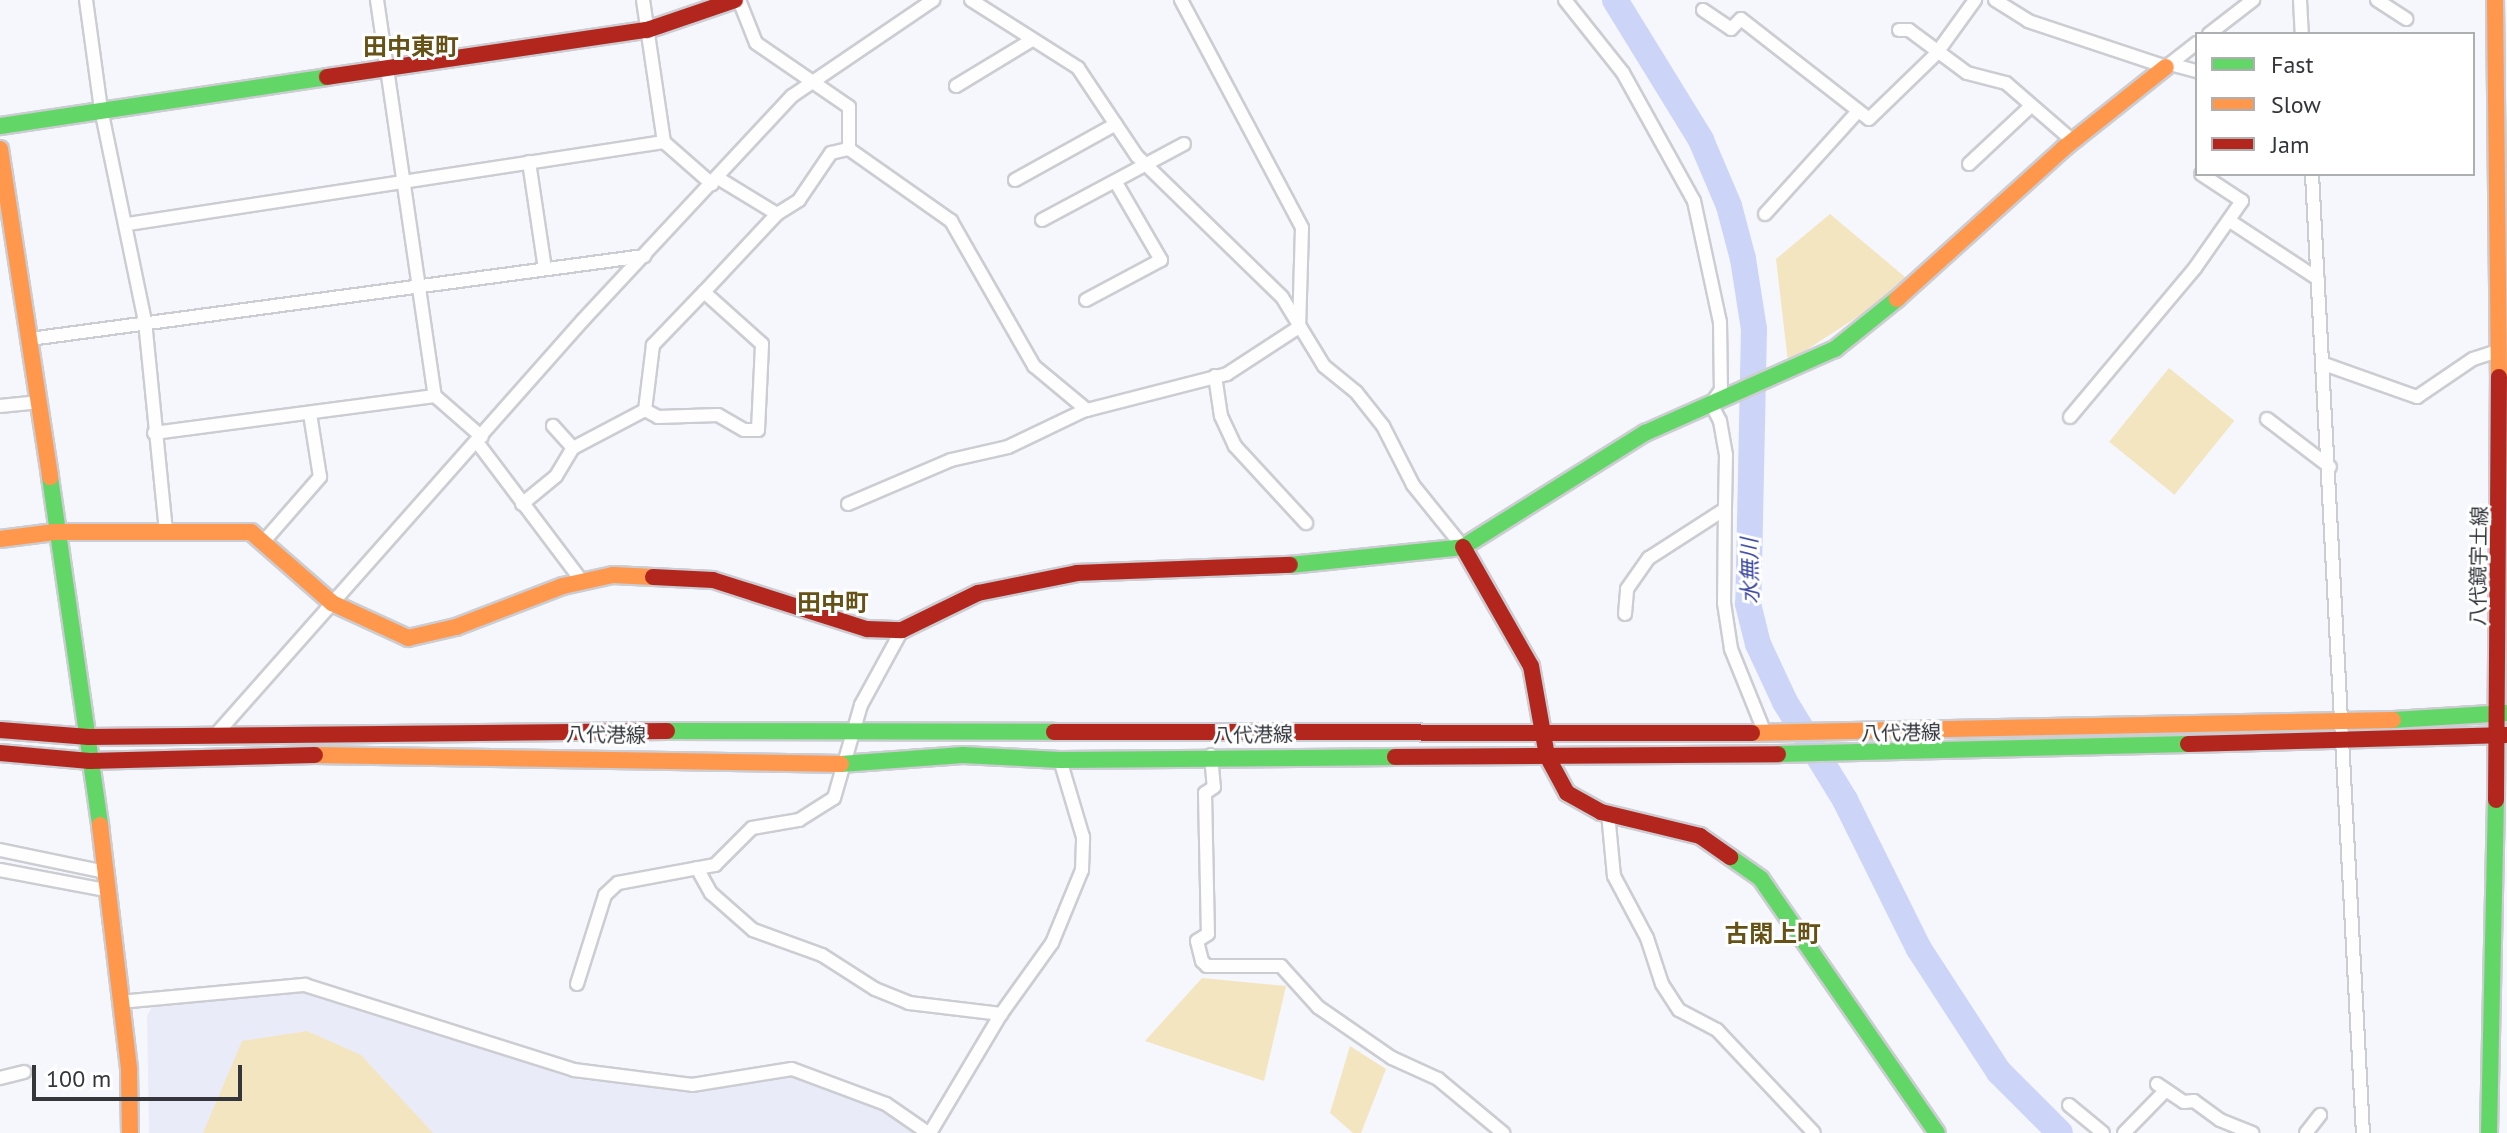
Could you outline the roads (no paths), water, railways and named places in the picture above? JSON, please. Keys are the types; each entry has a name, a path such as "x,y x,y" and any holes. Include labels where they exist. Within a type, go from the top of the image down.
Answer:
{"main road":[{"path":"0,126 385,65 647,30 737,0"},
{"name":"八代鏡宇土線","path":"2489,1133 2502,713 2497,351 2503,239 2495,0"},
{"path":"0,539 55,532 220,529 251,532 265,540 332,603 408,638 456,627 581,580 613,575 713,580 867,629 902,630 978,593 1077,573 1270,567 1463,547 1645,433 1783,376 1861,330 2073,141 2168,66"},
{"path":"0,149 7,230 30,339 55,532 89,737 120,1002 129,1133"},
{"path":"1463,547 1531,666 1547,756 1567,793 1608,813 1700,836 1761,879 1937,1133"},
{"name":"八代港線","path":"0,730 89,737 219,731 1720,734 2341,723 2502,713"},
{"name":"八代港線","path":"0,753 90,761 393,753 844,764 963,755 1060,760 1211,755 1726,756 2501,736"}],"street":[{"path":"86,0 101,109 128,224 145,321 166,531"},
{"path":"377,0 422,288 435,396 480,439 522,504 581,580"},
{"path":"643,0 664,142 715,181 777,214"},
{"path":"737,0 756,43 849,107 849,149"},
{"path":"219,731 644,256 810,81 933,0"},
{"path":"971,0 1078,68 1146,164 1282,297 1324,366 1356,392 1383,426 1413,485 1463,547"},
{"path":"1181,0 1218,61 1302,228 1299,327"},
{"path":"1565,0 1623,73 1694,201 1720,322 1721,390 1711,404 1720,421 1726,455 1724,603 1731,649 1765,733"},
{"path":"1703,10 1731,29 1741,19 1869,119 1938,51 1975,0"},
{"path":"1995,0 2017,14 2168,66 2195,71"},
{"path":"2017,14 2023,0"},
{"path":"2212,32 2253,0"},
{"path":"2300,0 2302,32"},
{"path":"2377,0 2406,19"},
{"path":"1899,30 1909,30 1967,73 2006,83 2073,141"},
{"path":"956,86 1032,40"},
{"path":"2168,66 2195,45"},
{"path":"1969,164 2031,106"},
{"path":"1765,214 1858,111"},
{"path":"1015,180 1116,124"},
{"path":"128,224 664,142"},
{"path":"1042,220 1184,144"},
{"path":"645,410 653,345 777,214 799,200 831,153 849,149 951,221 1034,366 1087,410"},
{"path":"529,162 545,269"},
{"path":"2070,417 2230,221 2242,201 2204,176"},
{"path":"2312,176 2330,467 2340,741 2363,1133"},
{"path":"1086,300 1161,260 1115,181"},
{"path":"2230,221 2318,279"},
{"path":"30,339 145,321 422,288 644,256"},
{"path":"645,410 658,417 718,415 744,430 758,430 762,344 704,292"},
{"path":"848,504 951,460 1008,447 1087,410 1227,374 1299,327"},
{"path":"2324,364 2417,397 2473,359 2497,351"},
{"path":"1215,376 1221,416 1235,446 1306,523"},
{"path":"154,433 435,396"},
{"path":"0,406 40,402"},
{"path":"522,504 556,476 573,448 645,410"},
{"path":"265,540 320,477 310,414"},
{"path":"2267,419 2330,467"},
{"path":"553,426 573,448"},
{"path":"1625,614 1627,589 1649,558 1725,509"},
{"path":"577,984 605,895 618,883 715,865 752,828 799,820 834,798 851,732 902,630"},
{"path":"1211,755 1214,787 1205,793 1208,934 1197,941 1202,961 1207,966 1281,966 1318,1007 1392,1058 1438,1079 1503,1133"},
{"path":"120,1002 305,985 574,1070 692,1085 792,1069 886,1104 929,1133 1001,1014 1052,943 1082,870 1083,837 1060,760"},
{"path":"1608,813 1614,876 1647,938 1662,984 1679,1010 1717,1030 1814,1133"},
{"path":"0,850 105,872"},
{"path":"697,868 711,893 753,930 822,955 875,989 909,1003 1001,1014"},
{"path":"0,870 106,890"},
{"path":"0,1078 24,1072"},
{"path":"2124,1133 2160,1088 2194,1101 2220,1120 2253,1133"},
{"path":"2069,1105 2103,1133"},
{"path":"2306,1133 2320,1115"},
{"path":"2210,1133 2220,1120"}],"waterway":[{"name":"水無川","path":"1615,0 1701,140 1729,206 1743,259 1754,329 1748,604 1758,644 1785,702 1845,800 1919,949 1999,1072 2060,1133"}],"district":[{"name":"田中東町","path":"411,47"},
{"name":"田中町","path":"833,603"},
{"name":"古閑上町","path":"1773,934"}]}
